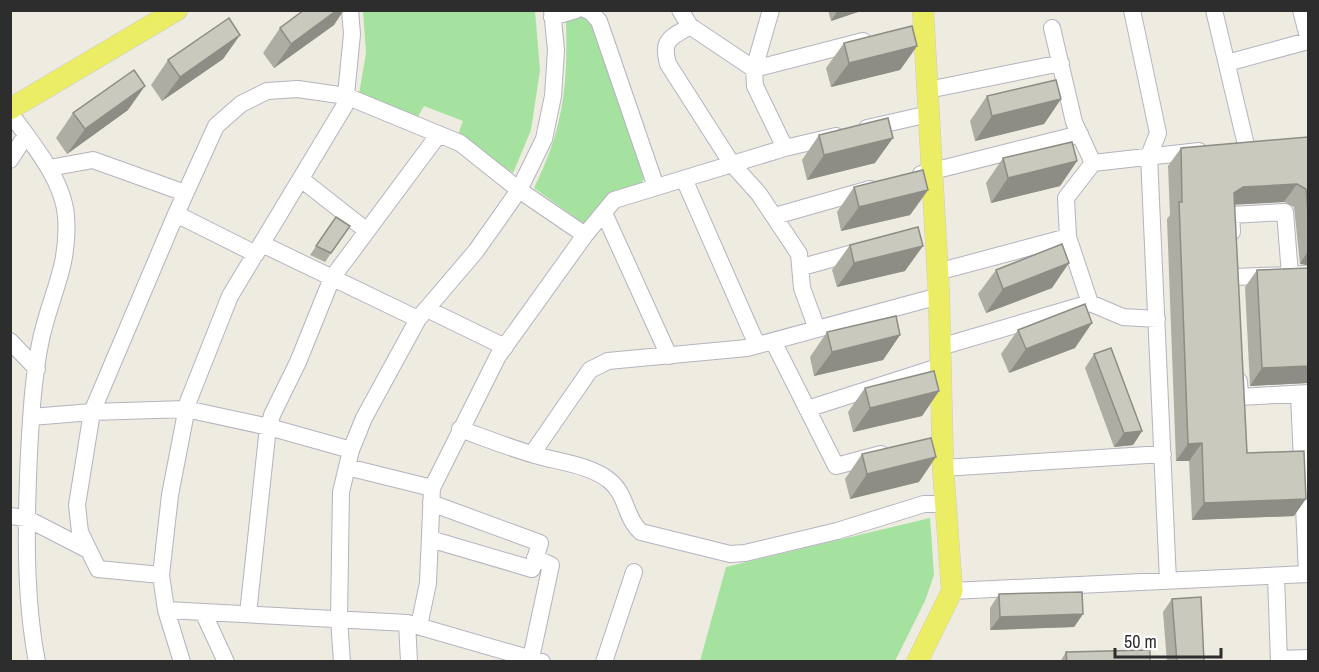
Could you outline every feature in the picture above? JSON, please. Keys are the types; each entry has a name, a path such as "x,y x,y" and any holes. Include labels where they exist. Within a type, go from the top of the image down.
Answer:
{"main road":[{"path":"10,111 177,10"},
{"path":"917,662 952,591 943,468 939,296 937,272 929,234 932,171 924,15"}],"street":[{"path":"182,662 166,610 161,575 170,495 186,409 230,296 345,105 352,34 350,10"},
{"path":"342,662 339,619 341,492 349,459 364,418 423,314 476,251 519,190 544,139 553,96 556,50 552,14 576,10"},
{"path":"586,10 590,11 599,21 656,188"},
{"path":"680,10 690,26 754,69 879,37"},
{"path":"1132,10 1158,133 1149,156 1168,581"},
{"path":"1214,10 1246,145"},
{"path":"1227,63 1308,39 1301,10"},
{"path":"767,13 754,69 754,86 785,148"},
{"path":"902,31 924,15"},
{"path":"690,26 668,39 665,46 668,64 732,164 775,216 799,254 802,267 802,288 817,329"},
{"path":"1052,28 1074,122 1094,163"},
{"path":"928,90 1061,63"},
{"path":"161,575 98,569 80,532 77,505 93,412 176,214 216,126 241,104 267,91 298,89 346,96 460,143 519,190 585,235"},
{"path":"10,111 49,168 66,214 65,262 40,343 18,517 37,662"},
{"path":"409,662 413,625 428,583 432,495 460,429 505,346 585,235 614,200 785,148 929,114"},
{"path":"248,614 269,427 332,278 439,134"},
{"path":"909,178 1080,134"},
{"path":"10,160 26,135"},
{"path":"1090,303 1068,237 1066,198 1094,163 1267,144"},
{"path":"49,168 93,160 185,194"},
{"path":"301,179 367,231"},
{"path":"684,179 765,343 807,409 836,466 900,449"},
{"path":"775,216 887,184"},
{"path":"1235,299 1231,215 1285,212 1290,275"},
{"path":"604,213 669,356"},
{"path":"176,214 505,346"},
{"path":"937,272 1068,237"},
{"path":"802,267 879,247"},
{"path":"1234,277 1308,274"},
{"path":"532,454 590,370 608,361 669,356 765,343 939,296"},
{"path":"807,409 1090,303 1123,317 1157,319"},
{"path":"10,341 37,369"},
{"path":"952,591 1308,574 1304,394 1240,398 1239,364"},
{"path":"31,417 186,409 269,427 349,459 540,543 532,569 430,539"},
{"path":"460,429 532,454 592,471 611,481 622,495 632,524 642,532 730,554 745,553 837,531 924,504 946,504"},
{"path":"921,444 942,438"},
{"path":"943,468 1163,454"},
{"path":"18,517 88,550"},
{"path":"166,610 413,625 536,660 551,565 535,558"},
{"path":"606,661 634,572"},
{"path":"1276,576 1279,660 1308,658"},
{"path":"203,612 225,662"}],"green space":[{"path":"363,11 535,11 540,70 531,130 513,173 458,135 463,121 424,106 416,120 358,100 366,53"},
{"path":"581,11 590,14 647,172 641,184 611,192 587,226 534,188 552,147 562,107 566,66 566,21"},
{"path":"930,518 934,575 925,601 895,661 700,661 726,567"}],"building":[{"path":"304,10 337,10 291,44 280,28"},
{"path":"229,18 240,35 180,77 168,60"},
{"path":"912,26 917,46 849,63 844,43"},
{"path":"134,70 145,86 85,129 73,113"},
{"path":"1056,80 1061,99 992,116 987,96"},
{"path":"888,118 893,138 824,155 819,135"},
{"path":"1308,137 1308,213 1306,189 1297,184 1243,187 1234,193 1247,453 1304,451 1306,499 1204,503 1202,443 1188,444 1179,202 1182,202 1181,148"},
{"path":"1072,142 1077,161 1008,178 1003,158"},
{"path":"923,170 928,190 859,207 854,187"},
{"path":"336,217 350,226 331,253 316,246"},
{"path":"918,227 923,246 854,263 850,245"},
{"path":"1062,244 1069,263 1003,289 996,270"},
{"path":"1308,268 1308,366 1262,368 1257,270"},
{"path":"1085,304 1092,323 1026,349 1018,330"},
{"path":"896,316 900,335 832,352 827,332"},
{"path":"1111,348 1142,431 1124,433 1094,354"},
{"path":"934,371 939,391 870,408 865,388"},
{"path":"931,438 936,457 867,474 862,454"},
{"path":"1082,592 1083,614 1000,617 999,594"},
{"path":"1201,597 1204,662 1177,662 1172,599"},
{"path":"1150,650 1150,662 1067,662 1066,652"}]}
